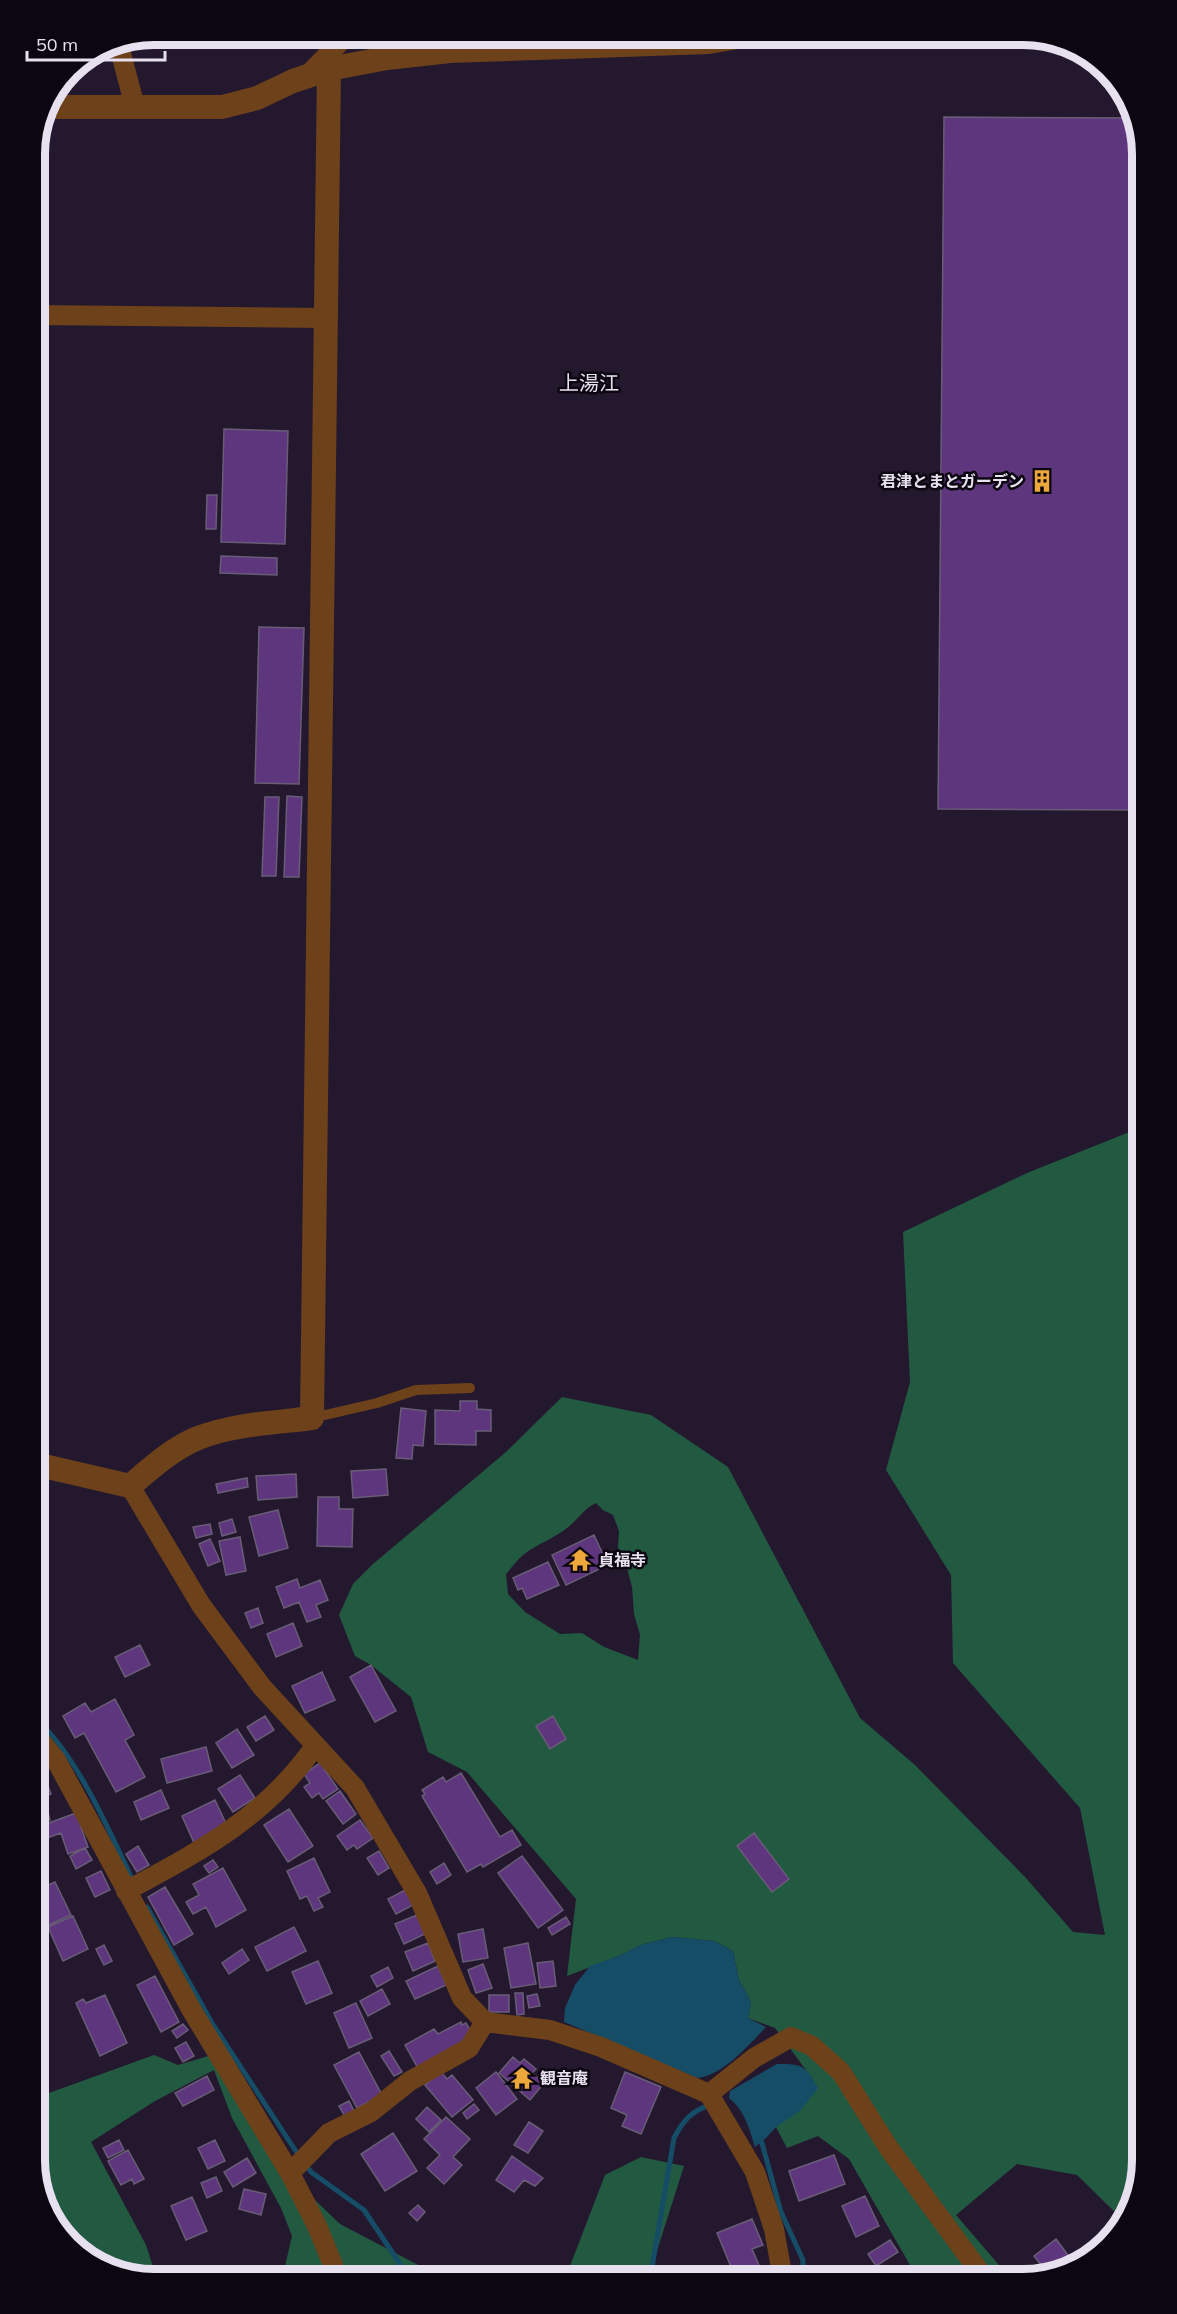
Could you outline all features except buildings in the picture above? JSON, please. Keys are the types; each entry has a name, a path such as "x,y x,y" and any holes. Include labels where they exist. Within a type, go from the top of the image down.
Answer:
{"street":[{"path":"306,77 336,45"},
{"path":"56,106 222,107 257,98 329,69 414,45"},
{"path":"423,45 450,51 623,45"},
{"path":"120,51 135,107"},
{"path":"130,1486 158,1462 196,1438 231,1429 312,1418 329,69"},
{"path":"45,315 325,318"},
{"path":"45,1466 130,1486 201,1605 261,1687 355,1788 417,1893 462,1998 485,2022 550,2030 601,2047 713,2101 755,2172 774,2229 781,2269"},
{"path":"132,1887 229,1833 263,1805 297,1771 315,1746"},
{"path":"45,1747 56,1760 132,1887 191,2008 299,2163 333,2269"},
{"path":"299,2163 329,2133 371,2112 410,2081 469,2048 485,2022"},
{"path":"713,2101 754,2058 785,2039 791,2037 812,2046 841,2072 888,2147 977,2269"}],"lane":[{"path":"312,1418 376,1403 416,1390 470,1388"}],"green space":[{"path":"1132,1131 1131,2174 1126,2195 1117,2215 1077,2175 1017,2164 956,2215 1002,2269 912,2269 849,2159 818,2136 787,2148 776,2127 814,2081 775,2028 748,2018 751,2002 739,1980 733,1951 714,1941 672,1937 641,1945 567,1976 576,1899 467,1772 428,1752 411,1697 371,1665 355,1656 339,1615 353,1584 373,1564 506,1452 562,1397 651,1415 728,1467 860,1718 915,1765 1025,1877 1073,1932 1105,1935 1080,1808 953,1663 951,1575 886,1470 910,1382 903,1232 1027,1173","holes":["596,1503 613,1515 619,1531 618,1547 632,1587 634,1614 640,1635 638,1660 604,1647 582,1633 560,1634 525,1612 508,1594 506,1574 523,1555 563,1531 591,1505"]},
{"path":"215,2054 268,2155 340,2224 426,2269 284,2269 292,2236 281,2208 232,2118 214,2070 155,2101 91,2142 146,2245 154,2269 119,2263 93,2251 82,2242 60,2215 47,2182 45,2103 49,2093 154,2055 178,2065"},
{"path":"641,2157 684,2166 651,2269 556,2269 570,2266 605,2175"}],"water":[{"path":"672,1937 714,1941 733,1951 739,1980 751,2002 748,2018 766,2027 725,2066 716,2072 697,2078 564,2022 565,2008 575,1985 590,1966 641,1945"},
{"path":"777,2064 802,2067 818,2088 801,2110 776,2127 755,2147 743,2114 729,2098 730,2091"}],"waterway":[{"path":"45,1728 79,1773 134,1883"},
{"path":"147,1907 212,2023 299,2156 311,2172 364,2210 403,2269"},
{"path":"652,2269 674,2138 688,2117 710,2105"},
{"path":"760,2136 781,2212 803,2260 803,2265"}],"place":[{"name":"君津とまとガーデン","path":"1042,481"},
{"name":"貞福寺","path":"580,1560"},
{"name":"観音庵","path":"522,2078"}],"district":[{"name":"上湯江","path":"589,382"}]}
